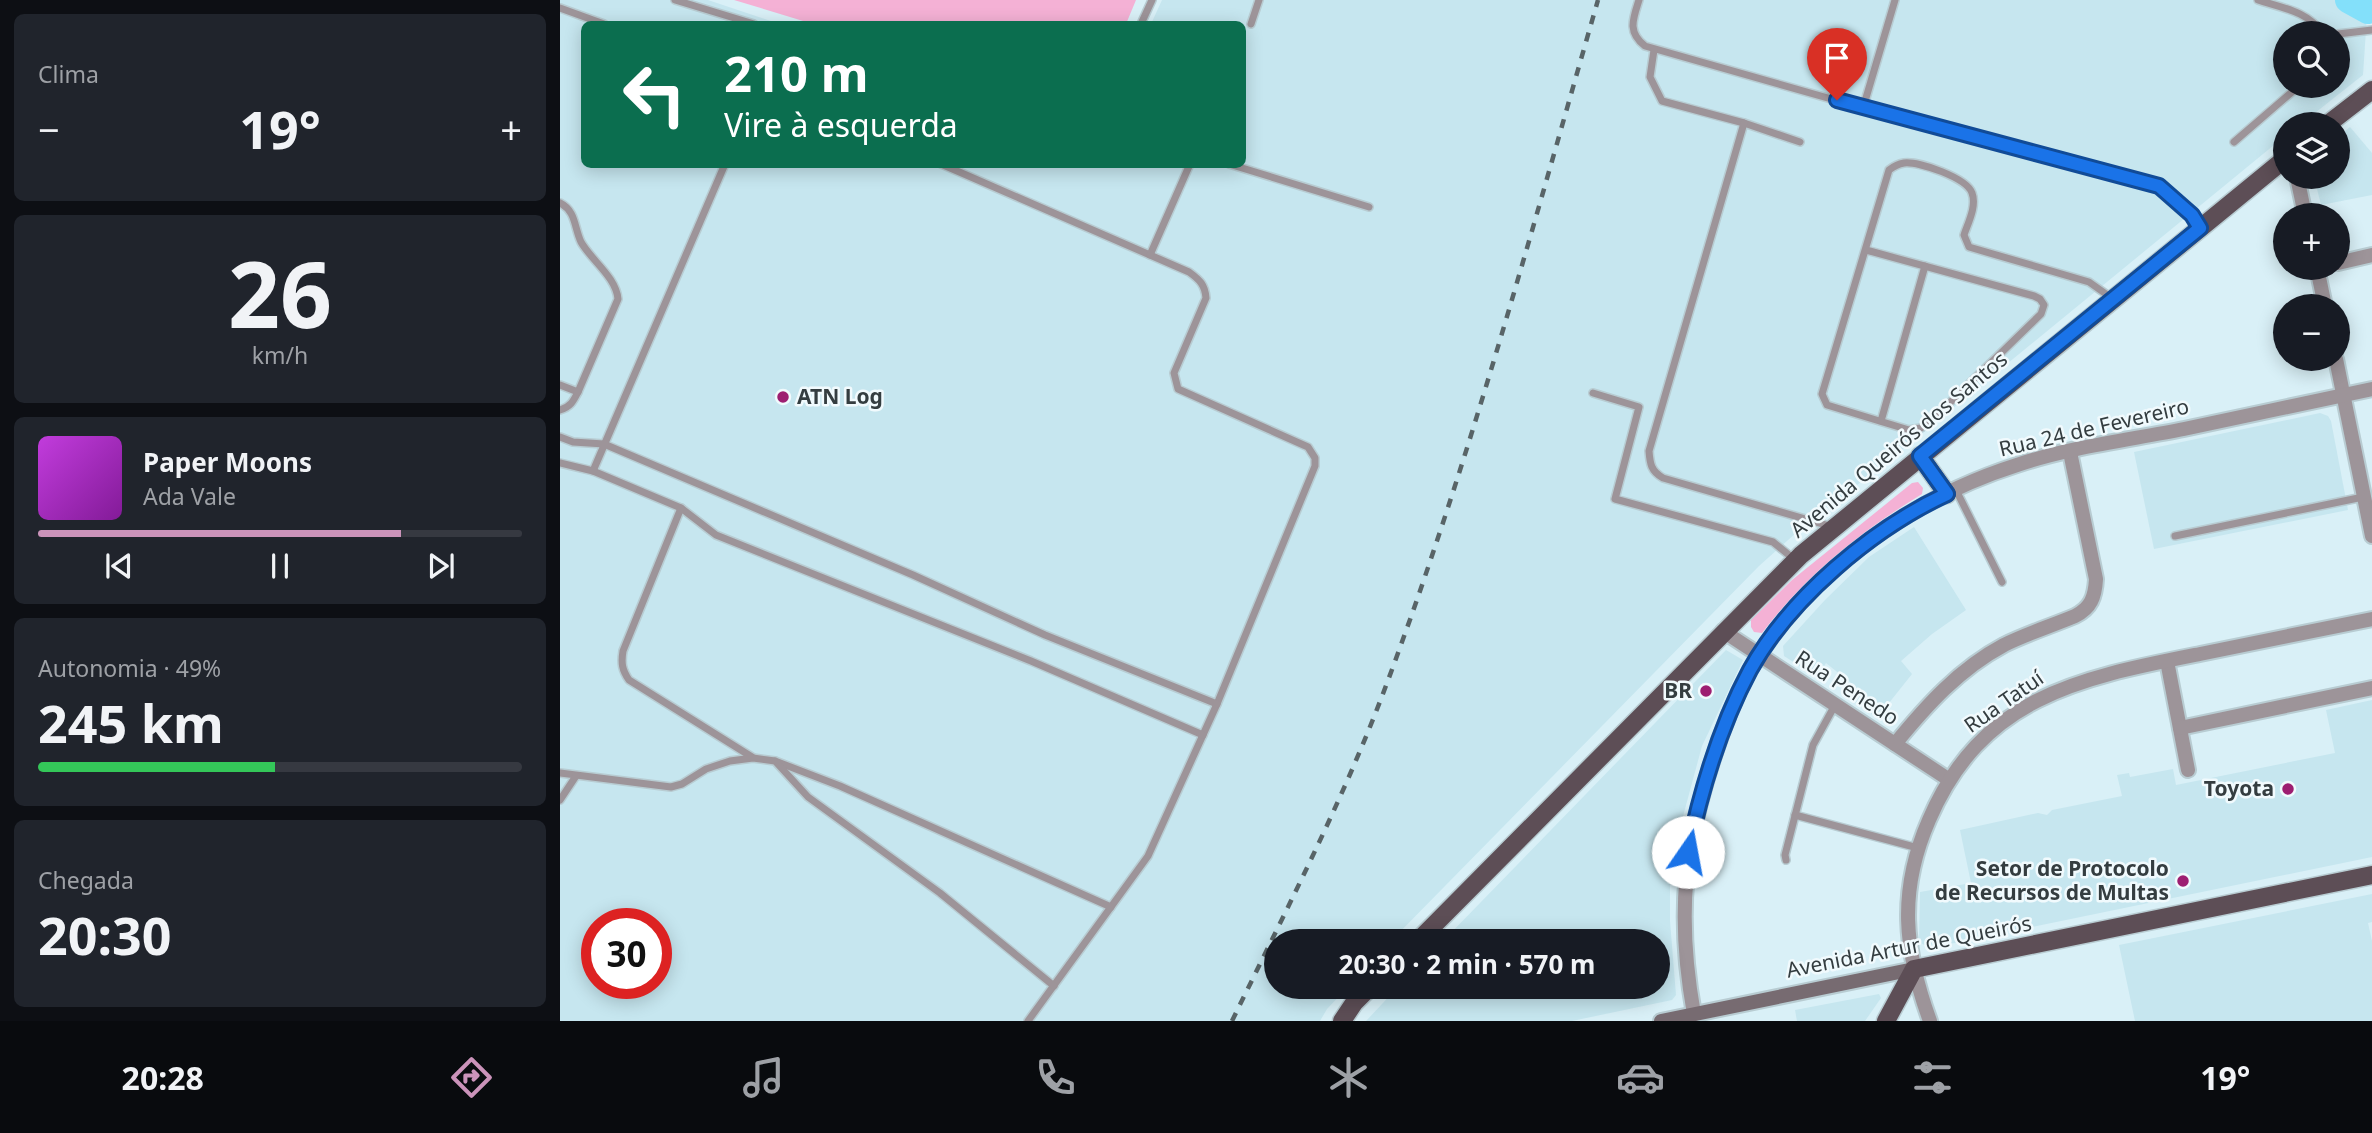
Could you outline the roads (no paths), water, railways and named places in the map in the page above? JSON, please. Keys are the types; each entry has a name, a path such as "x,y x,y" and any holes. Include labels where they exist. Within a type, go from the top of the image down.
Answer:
{"main road":[{"path":"2344,112 2372,90"},
{"name":"Avenida Queirós dos Santos","path":"1430,929 1723,631 1796,561 1920,456 2273,169"},
{"path":"1920,456 1951,492"},
{"name":"Avenida Artur de Queirós","path":"1914,970 2372,875"},
{"path":"1886,1021 1914,970"},
{"path":"1342,1021 1358,999"}],"street":[{"path":"2350,260 2372,255"},
{"path":"2338,371 2372,536"},
{"name":"Rua 24 de Fevereiro","path":"1695,1018 1687,971 1684,883 1696,816 1723,732 1745,679 1759,655 1794,611 1842,561 1901,519 1951,492 2018,464 2372,389"},
{"path":"1895,744 1935,698 1971,666 2003,646 2075,617 2085,611 2093,600 2096,579 2070,452"},
{"name":"Rua Tatuí","path":"1930,1021 1909,947 1907,916 1910,881 1918,848 1948,779 1966,755 1986,736 2043,697 2082,680 2372,619"},
{"name":"Rua Penedo","path":"1723,631 1948,779"},
{"path":"2167,660 2188,770"},
{"path":"2180,728 2372,688"},
{"name":"Avenida Artur de Queirós","path":"1661,1021 1695,1018 1914,970"}],"lane":[{"path":"675,0 744,21"},
{"path":"1142,21 1152,0"},
{"path":"1251,24 1259,0"},
{"path":"1639,0 1632,32 1637,40 1654,50 2159,186 2192,215 2200,228"},
{"path":"1863,108 1895,0"},
{"path":"2258,0 2312,21"},
{"path":"560,8 596,21"},
{"path":"2350,33 2372,30"},
{"path":"1654,50 1650,77 1662,101 1744,123 1800,142"},
{"path":"2234,142 2284,98"},
{"path":"1744,123 1649,451 1650,465 1655,474 1663,478 1834,527"},
{"path":"1866,250 2034,296 2040,299 2043,309 2025,331 1921,428 1909,430 1827,405 1823,398 1889,170 1902,163 1910,163 1958,178 1971,188 1974,205 1964,235 1969,247 2089,282 2113,299"},
{"path":"593,471 723,168"},
{"path":"950,168 1189,272 1199,279 1205,288 1206,298 1174,373 1178,389 1308,447 1315,458 1315,466 1217,704 1148,856 1028,1021"},
{"path":"1150,255 1188,168"},
{"path":"1242,168 1369,207"},
{"path":"560,203 572,211 583,244 616,289 618,299 573,403 560,410"},
{"path":"1881,421 1925,266"},
{"path":"560,384 578,392"},
{"path":"1593,393 1639,407 1615,499 1773,542 1796,561"},
{"path":"560,437 573,442 604,444 913,575 1045,635 1217,704"},
{"path":"560,463 593,471 681,508 716,535 1031,661 1203,735"},
{"path":"1951,492 2002,582"},
{"path":"2175,536 2364,497"},
{"path":"681,508 623,652 623,672 629,680 753,758"},
{"path":"1786,859 1813,745 1835,705"},
{"path":"560,773 671,787 682,784 706,769 730,761 753,758 775,761 840,786 1111,907"},
{"path":"775,761 808,797 940,893 1054,986"},
{"path":"560,800 576,776"},
{"path":"1795,814 1918,848"}],"waterway":[{"path":"2348,0 2368,11"}],"railway":[{"path":"1232,1021 1314,854 1387,683 1473,429 1598,0"}],"place":[{"name":"ATN Log","path":"783,397"},
{"name":"BR","path":"1706,691"},
{"name":"Toyota","path":"2288,789"},
{"name":"Setor de Protocolo de Recursos de Multas","path":"2183,881"}]}
